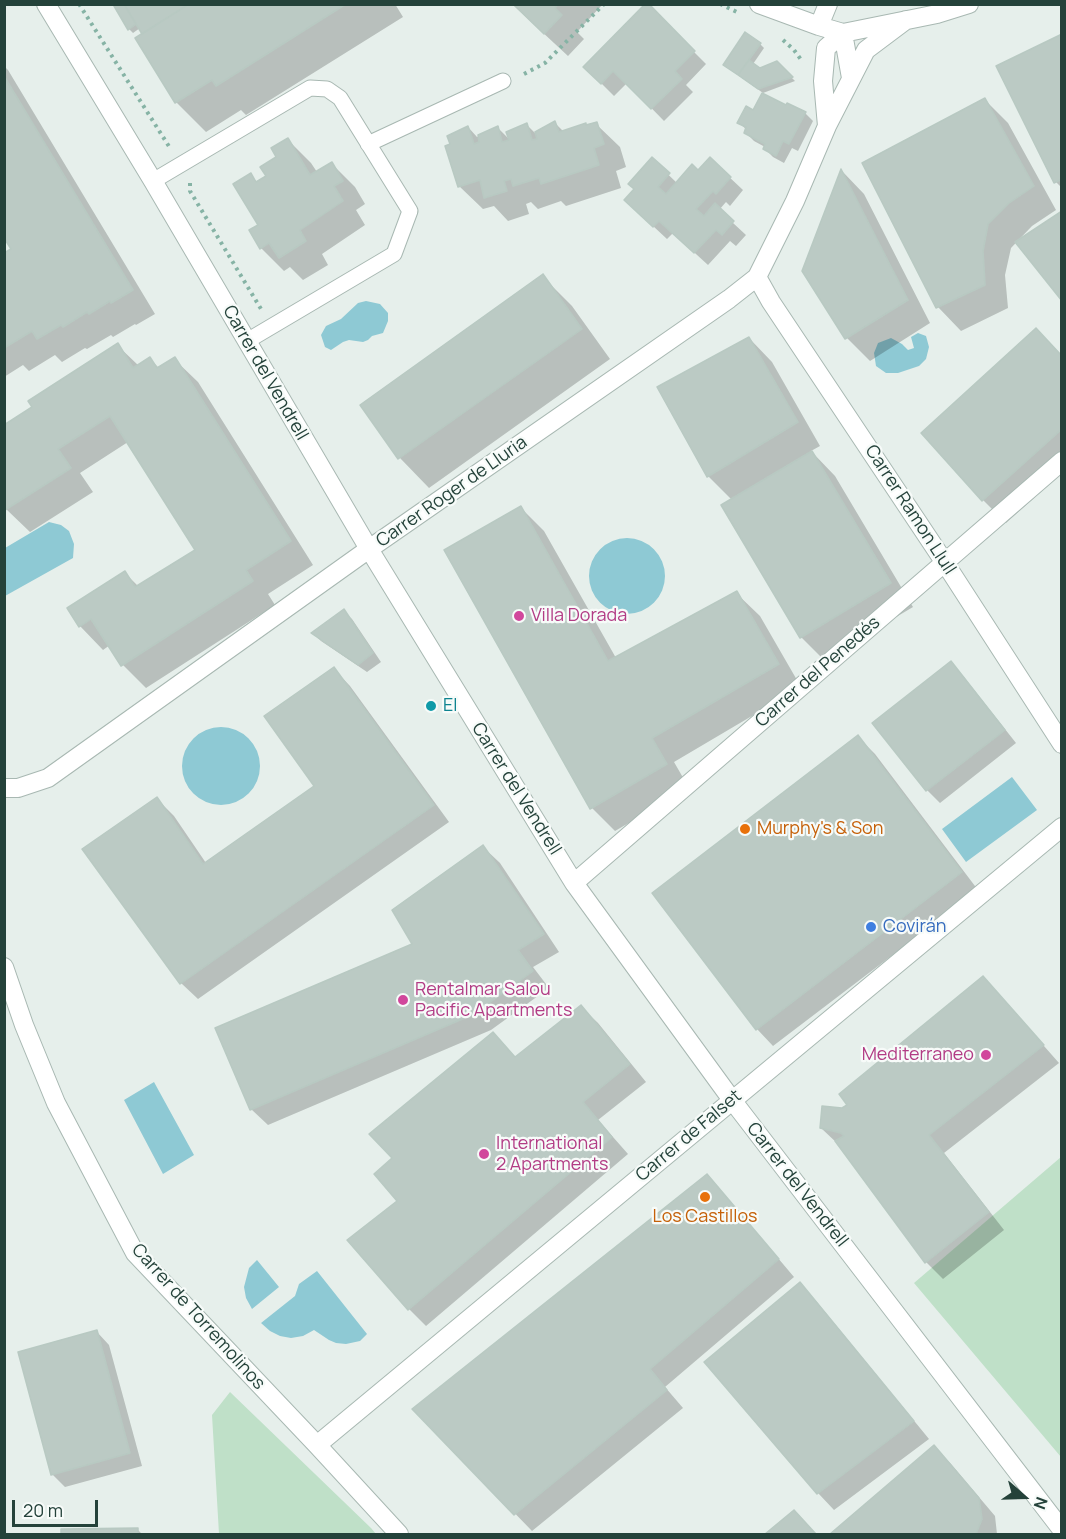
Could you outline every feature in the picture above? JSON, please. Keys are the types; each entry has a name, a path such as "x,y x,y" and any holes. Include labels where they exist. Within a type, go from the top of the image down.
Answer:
{"street":[{"name":"Carrer del Vendrell","path":"46,4 153,181 369,549 574,883 732,1100 1057,1528"},
{"path":"759,4 843,33 906,20 934,9 969,4"},
{"path":"819,26 828,4"},
{"name":"Carrer Roger de Lluria","path":"4,788 18,788 48,778 757,277 795,201 827,126 866,50 906,20"},
{"path":"843,33 851,78"},
{"name":"Carrer Roger de Lluria","path":"827,126 823,81 826,48 843,33"},
{"name":"Carrer Ramon Llull","path":"757,277 771,302 945,563 1062,744"},
{"name":"Carrer del Penedés","path":"574,883 1062,460"},
{"name":"Carrer de Falset","path":"317,1444 1062,827"},
{"name":"Carrer de Torremolinos","path":"4,967 24,1025 56,1103 135,1253 317,1444 399,1534"}],"lane":[{"path":"368,144 503,81"},
{"path":"153,181 310,88 327,89 340,98 410,211 394,254 247,341"}],"path":[{"path":"503,81 509,82 545,63 604,4"}],"green space":[{"path":"1061,1157 1061,1457 914,1283"},
{"path":"230,1392 376,1534 219,1534 212,1415"}],"water":[{"path":"366,301 380,304 388,313 388,321 383,333 363,342 349,340 331,350 325,347 321,335 326,326 341,319 358,303"},
{"path":"918,333 926,336 929,347 926,359 919,366 898,373 886,373 876,366 874,353 878,343 891,338 908,350 914,348 911,337"},
{"path":"49,522 61,525 69,531 74,544 73,558 5,596 5,548"},
{"path":"620,538 634,538 648,544 659,555 665,569 662,591 654,603 634,614 620,614 606,608 595,597 589,583 589,569 595,555 606,544"},
{"path":"221,727 236,730 253,744 260,766 257,781 243,798 221,805 206,802 189,788 182,766 185,751 199,734"},
{"path":"1012,777 1037,810 966,862 942,829"},
{"path":"154,1082 194,1155 163,1174 124,1100"},
{"path":"257,1260 279,1287 252,1309 246,1298 244,1287 249,1268"},
{"path":"317,1271 367,1334 360,1341 346,1344 336,1343 314,1330 303,1336 291,1338 280,1336 261,1323 295,1296 299,1284"}],"building":[{"path":"124,4 136,24 128,30 114,6"},
{"path":"124,4 189,4 142,34"},
{"path":"189,4 346,4 216,86 212,80 175,103 135,38"},
{"path":"513,4 558,4 555,8 562,15 544,34"},
{"path":"645,4 649,4 695,51 675,71 682,79 651,109 613,71 601,84 583,67"},
{"path":"745,32 761,43 738,75 723,65"},
{"path":"1062,34 1062,179 1054,183 996,66"},
{"path":"749,60 760,68 777,61 793,77 758,89 738,75"},
{"path":"4,76 133,290 37,339 32,331 4,348 4,253 11,249 4,238"},
{"path":"762,93 806,112 789,144 783,141 776,156 763,149 765,144 744,133 746,127 737,123 746,106 753,110"},
{"path":"985,98 1034,186 1009,203 988,224 983,251 985,285 936,308 862,163"},
{"path":"555,121 559,132 586,123 586,125 597,122 604,144 594,148 599,165 541,184 539,178 513,186 511,179 504,181 507,191 484,198 480,180 458,187 445,146 450,144 447,136 468,126 474,144 479,142 478,135 498,126 502,142 509,140 506,132 527,123 532,140 537,139 535,132"},
{"path":"288,138 310,175 332,162 343,181 334,186 343,201 300,230 306,241 279,258 269,243 260,249 249,230 258,225 233,184 251,173 256,182 266,176 260,167 276,157 271,148"},
{"path":"652,157 670,173 658,187 666,194 692,164 698,170 710,157 731,177 716,194 713,191 696,209 704,216 715,203 734,221 722,235 716,230 694,253 659,221 653,227 624,200 634,189 628,184"},
{"path":"841,169 908,300 845,339 802,271"},
{"path":"1062,211 1062,301 1015,242"},
{"path":"543,274 582,329 398,459 360,405"},
{"path":"1036,328 1062,356 1062,429 982,501 921,433"},
{"path":"749,337 798,422 707,477 657,387"},
{"path":"118,343 133,368 150,357 157,368 175,357 291,541 246,570 253,581 121,666 91,619 79,627 67,608 125,571 135,587 195,550 110,416 58,449 71,468 4,509 4,425 32,407 28,401"},
{"path":"812,451 891,583 800,638 721,505"},
{"path":"521,506 608,661 737,591 779,664 652,738 667,764 590,809 444,550"},
{"path":"344,609 373,653 358,665 311,633"},
{"path":"951,661 1005,730 926,791 872,723"},
{"path":"334,667 434,805 180,984 82,849 157,797 203,864 314,786 264,716"},
{"path":"858,735 962,872 756,1030 652,893"},
{"path":"483,845 544,934 518,950 533,971 474,1014 250,1110 215,1028 412,944 392,910"},
{"path":"983,976 1044,1045 929,1135 989,1212 925,1263 835,1141 844,1136 841,1133 820,1128 822,1106 842,1108 847,1105 839,1094"},
{"path":"581,1005 630,1064 583,1102 612,1137 408,1310 347,1240 397,1201 374,1174 392,1158 369,1134 493,1032 515,1057"},
{"path":"707,1174 779,1259 650,1369 667,1390 514,1515 412,1409"},
{"path":"800,1282 914,1421 817,1494 704,1362"},
{"path":"97,1330 130,1453 51,1475 18,1352"},
{"path":"934,1445 979,1498 982,1519 976,1534 830,1534"},
{"path":"794,1510 816,1534 765,1534"},
{"path":"138,1528 138,1534 61,1534 61,1529"}],"place":[{"name":"Villa Dorada","path":"519,616"},
{"name":"El","path":"431,706"},
{"name":"Murphy's & Son","path":"745,829"},
{"name":"Covirán","path":"871,927"},
{"name":"Rentalmar Salou Pacific Apartments","path":"403,1000"},
{"name":"Mediterraneo","path":"986,1055"},
{"name":"International 2 Apartments","path":"484,1154"},
{"name":"Los Castillos","path":"705,1197"}]}
